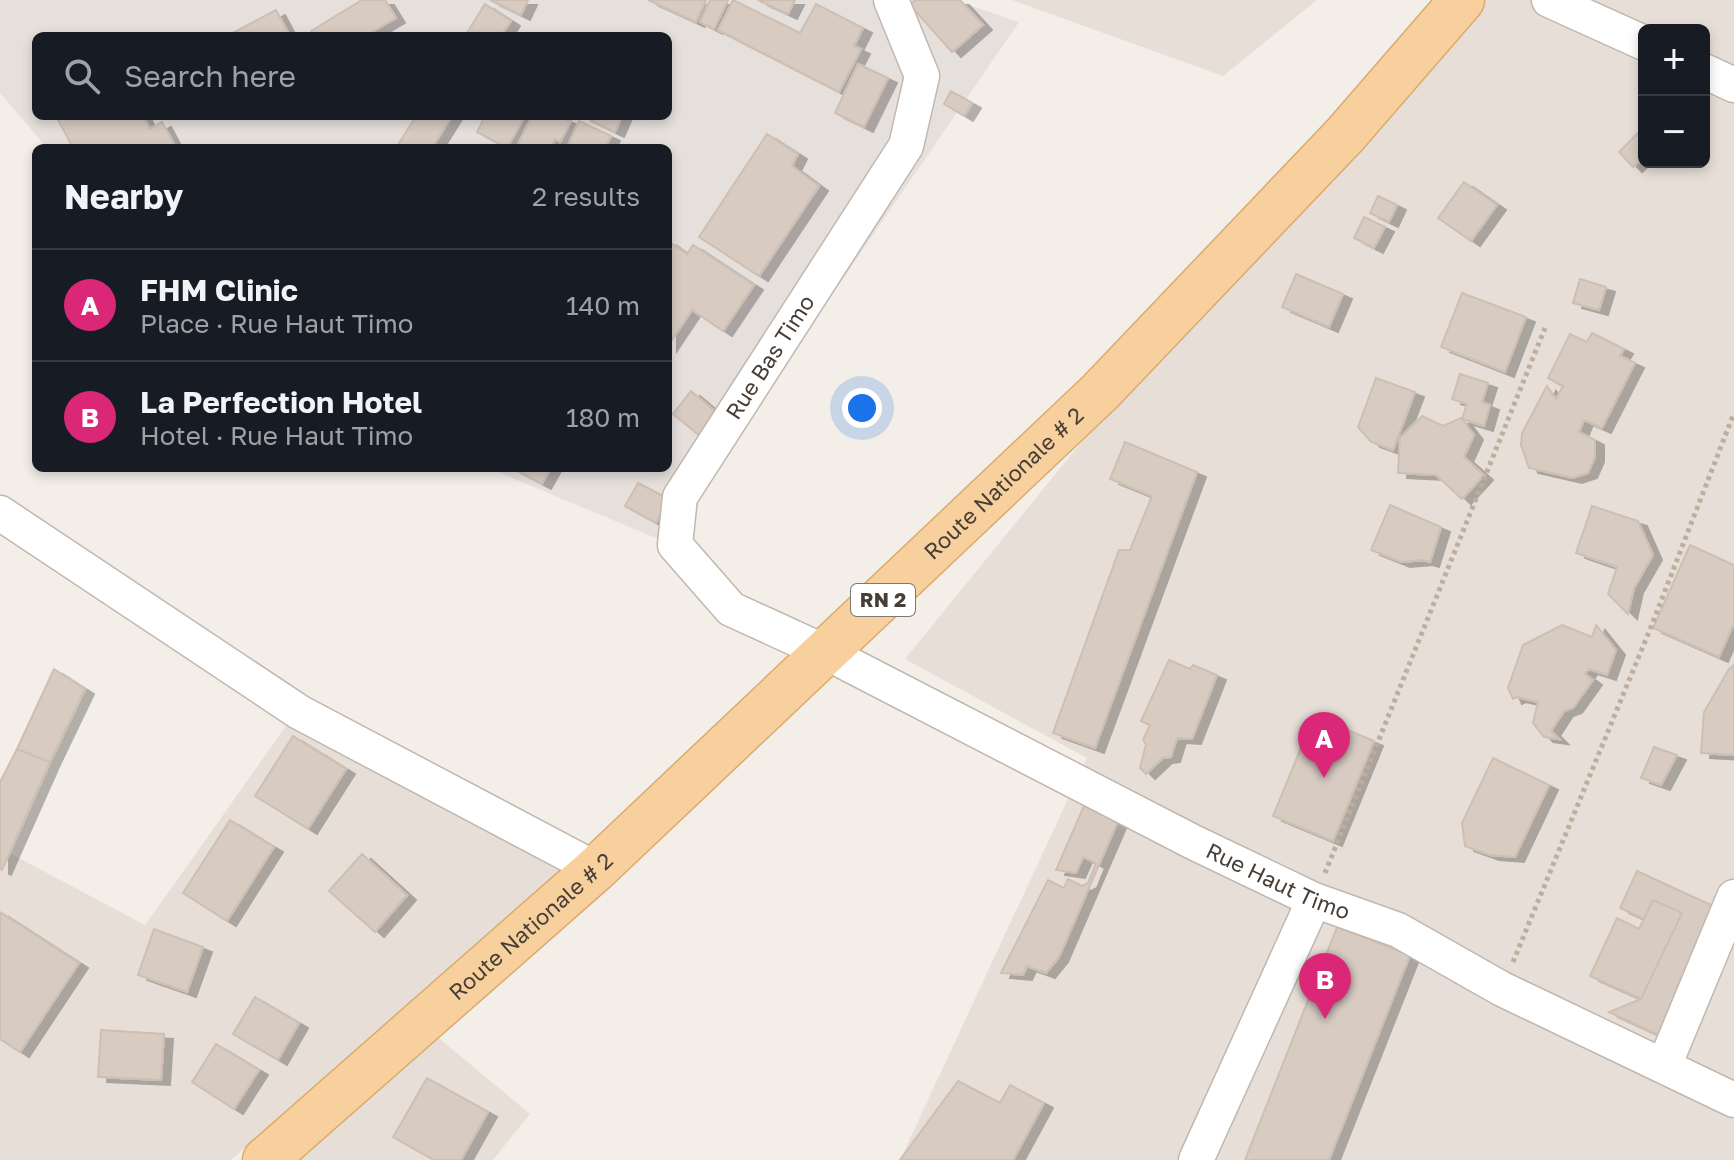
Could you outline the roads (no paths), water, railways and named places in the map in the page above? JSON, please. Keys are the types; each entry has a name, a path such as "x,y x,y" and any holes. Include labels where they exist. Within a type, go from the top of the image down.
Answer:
{"main road":[{"name":"Route Nationale # 2","path":"265,1160 596,869 1100,392 1345,135 1462,0"}],"street":[{"name":"Rue Bas Timo","path":"827,653 731,609 675,545 680,497 906,146 922,76 891,0"},
{"path":"1549,0 1638,40"},
{"path":"1710,74 1734,85"},
{"path":"0,513 299,712 596,869"},
{"name":"Rue Haut Timo","path":"827,653 1193,842 1314,900 1398,930 1502,989 1734,1100"},
{"path":"1664,1066 1734,897"},
{"path":"1196,1160 1314,900"}],"place":[{"name":"FHM Clinic","path":"1324,778"},
{"name":"La Perfection Hotel","path":"1325,1019"}]}
